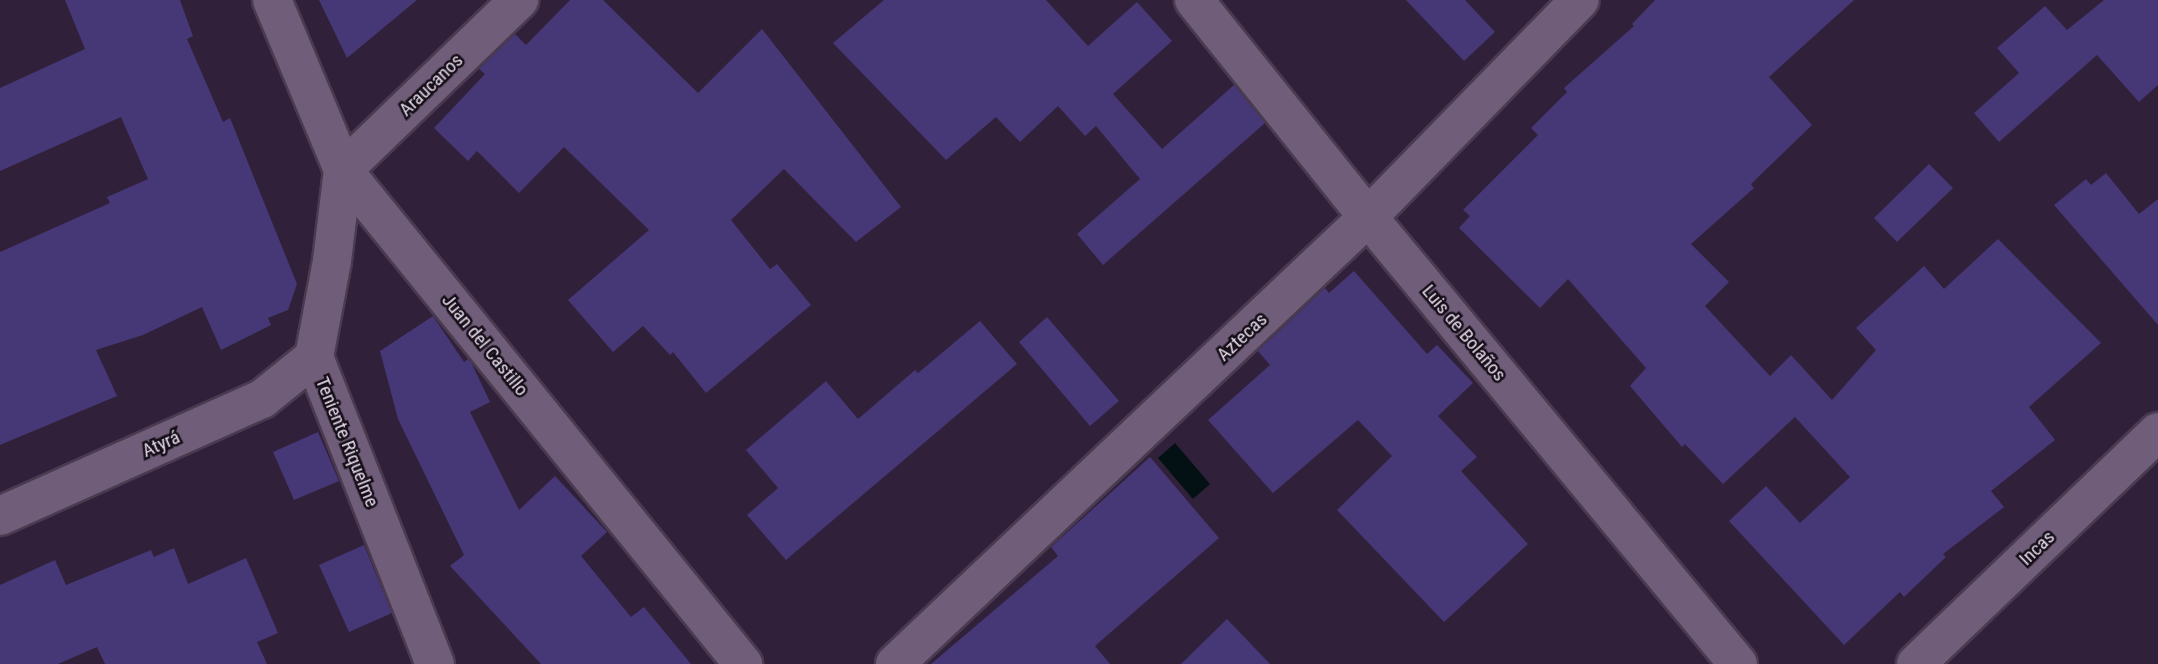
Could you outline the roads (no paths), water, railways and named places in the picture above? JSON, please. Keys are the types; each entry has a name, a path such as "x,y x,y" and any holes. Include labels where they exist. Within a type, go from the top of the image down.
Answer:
{"street":[{"name":"Juan del Castillo","path":"272,0 343,170 743,664"},
{"name":"Araucanos","path":"343,170 519,0"},
{"name":"Luis de Bolaños","path":"1194,0 1368,217 1738,664"},
{"name":"Aztecas","path":"895,664 1368,217 1580,0"},
{"name":"Teniente Riquelme","path":"343,170 332,261 314,358 435,664"},
{"name":"Atyrá","path":"0,516 262,399 314,358"},
{"name":"Incas","path":"1916,664 2158,432"}]}
